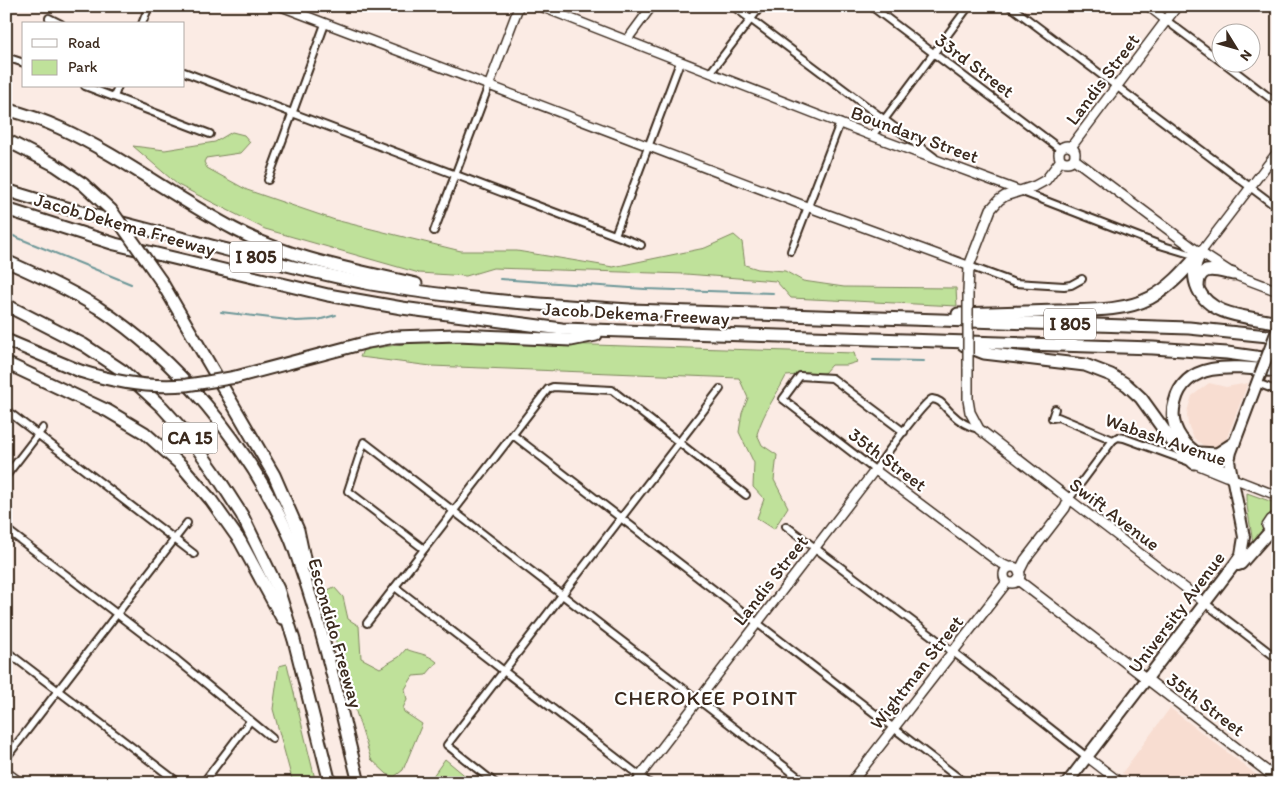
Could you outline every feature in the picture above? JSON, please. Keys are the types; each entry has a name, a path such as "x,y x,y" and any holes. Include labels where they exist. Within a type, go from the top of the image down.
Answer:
{"highway":[{"path":"6,109 34,117 78,136 208,215 261,242 293,254 354,270 511,302"},
{"path":"6,140 55,165 83,184 111,210 161,281 274,475 298,530 315,609"},
{"name":"Jacob Dekema Freeway","path":"6,190 57,207 319,274 421,292 511,302 630,310 1189,328 1278,337"},
{"name":"Jacob Dekema Freeway","path":"6,209 115,244 328,295 512,324 612,331 1153,348 1227,353 1278,360"},
{"path":"1201,252 1195,265 1194,277 1206,302 1221,311 1278,322"},
{"path":"861,318 1120,307 1135,304 1159,293 1179,277 1201,252"},
{"name":"Escondido Freeway","path":"6,261 65,288 98,308 137,337 174,370 216,418 244,455 267,492 287,530 315,609 359,783"},
{"path":"1198,288 1198,279 1204,271 1210,270 1232,274"},
{"name":"CA 15","path":"6,305 62,332 123,371 162,406 190,438 242,514 278,589 294,640 330,783"},
{"path":"6,340 80,371 102,378 132,383 185,385 236,378 368,342 395,337 457,335 571,340 612,331"},
{"path":"955,342 984,353 1085,366 1118,378 1141,398 1172,442 1196,458 1221,468 1232,478"},
{"path":"6,363 108,411 145,433 181,465 211,500 240,541 294,640"},
{"path":"1196,458 1174,425 1175,400 1185,383 1201,372 1212,369 1278,371"},
{"path":"1196,458 1217,454 1234,443"}],"main road":[{"name":"Landis Street","path":"1071,147 1177,6"},
{"path":"1061,160 1059,156 1060,149 1065,146 1071,147 1075,153 1074,159"},
{"path":"1061,160 1067,162 1074,159"},
{"path":"1074,159 1171,232 1232,274 1278,291"},
{"path":"979,429 970,412 968,266 991,209 999,200 1046,180 1061,160"},
{"name":"University Avenue","path":"1068,783 1241,555 1244,537 1229,461 1234,443 1278,328"},
{"name":"Swift Avenue","path":"979,429 1069,499"},
{"name":"Wightman Street","path":"851,783 1011,574 1025,560 1065,508 1069,499"},
{"path":"1234,566 1241,564 1275,531 1267,526 1278,515"},
{"name":"35th Street","path":"1011,574 1278,781"}],"street":[{"path":"143,22 149,6"},
{"path":"280,6 1015,284 1064,286 1071,285 1082,279"},
{"path":"434,231 519,6"},
{"name":"Boundary Street","path":"538,6 872,136 1160,245 1190,254 1201,252"},
{"path":"733,6 938,160"},
{"path":"710,73 761,6"},
{"name":"33rd Street","path":"871,6 1060,149"},
{"path":"872,136 969,6"},
{"path":"1010,6 1278,208"},
{"path":"1148,6 1212,55"},
{"path":"627,40 650,7"},
{"path":"49,18 58,22"},
{"path":"268,180 325,24"},
{"path":"6,57 22,62"},
{"path":"615,235 680,62"},
{"path":"185,72 641,244"},
{"path":"1235,72 1278,104"},
{"path":"90,88 210,134"},
{"path":"114,97 117,88"},
{"path":"791,252 840,123"},
{"path":"1201,252 1278,151"},
{"name":"35th Street","path":"904,432 832,378 800,376 783,399 998,562 1011,574"},
{"path":"1258,379 1278,390"},
{"path":"367,623 548,389 553,387 612,390 746,495"},
{"path":"496,783 447,745 720,389"},
{"name":"Swift Avenue","path":"932,399 942,402 951,413 967,425 979,429"},
{"name":"Landis Street","path":"635,783 925,404 932,399"},
{"name":"Wabash Avenue","path":"1055,409 1052,418 1058,417 1113,440 1124,438 1196,458"},
{"path":"6,410 194,554"},
{"path":"6,476 43,428"},
{"path":"512,435 965,783"},
{"name":"Wightman Street","path":"1069,499 1113,440"},
{"path":"424,550 348,491 364,442 806,783"},
{"name":"Wabash Avenue","path":"1232,478 1278,496"},
{"name":"Swift Avenue","path":"1069,499 1278,659"},
{"path":"6,758 187,523"},
{"path":"786,526 953,652 1121,783"},
{"path":"6,529 177,660 272,738"},
{"path":"395,587 650,783"},
{"path":"6,651 179,783"},
{"path":"203,783 250,721"},
{"path":"6,772 20,783"}],"shaded area":[{"path":"1209,383 1226,387 1248,383 1225,443 1211,448 1205,447 1194,438 1188,425 1187,415 1192,396"},
{"path":"1170,708 1267,783 1135,783 1122,773"}],"green space":[{"path":"232,132 244,135 250,142 240,153 206,158 204,162 207,168 247,190 335,220 461,251 517,251 613,267 705,248 734,235 742,242 745,265 758,269 785,271 803,281 844,287 956,288 957,306 791,298 776,281 686,274 493,268 466,276 419,273 265,229 178,185 133,146 165,150 215,142"},
{"path":"430,340 854,353 857,362 847,365 831,365 824,373 786,376 767,411 757,434 762,445 777,455 774,480 788,507 774,529 757,518 764,499 753,487 754,463 739,432 742,413 748,398 739,378 431,366 360,357 363,350"},
{"path":"1247,493 1278,504 1278,510 1270,515 1264,523 1261,536 1253,543 1247,506"},
{"path":"334,587 343,597 348,619 359,626 361,658 380,668 399,657 406,649 426,655 437,662 426,675 413,676 405,689 407,700 403,708 404,712 422,724 403,770 394,777 387,774 371,759 343,671 324,592"},
{"path":"287,664 316,783 293,783 273,709 279,666"},
{"path":"445,759 474,783 428,783"}],"waterway":[{"path":"6,233 131,284"},
{"path":"500,279 645,289 773,293"},
{"path":"221,312 296,321 318,320 336,315"},
{"path":"873,360 924,361"}],"district":[{"name":"CHEROKEE POINT","path":"706,698"}]}
